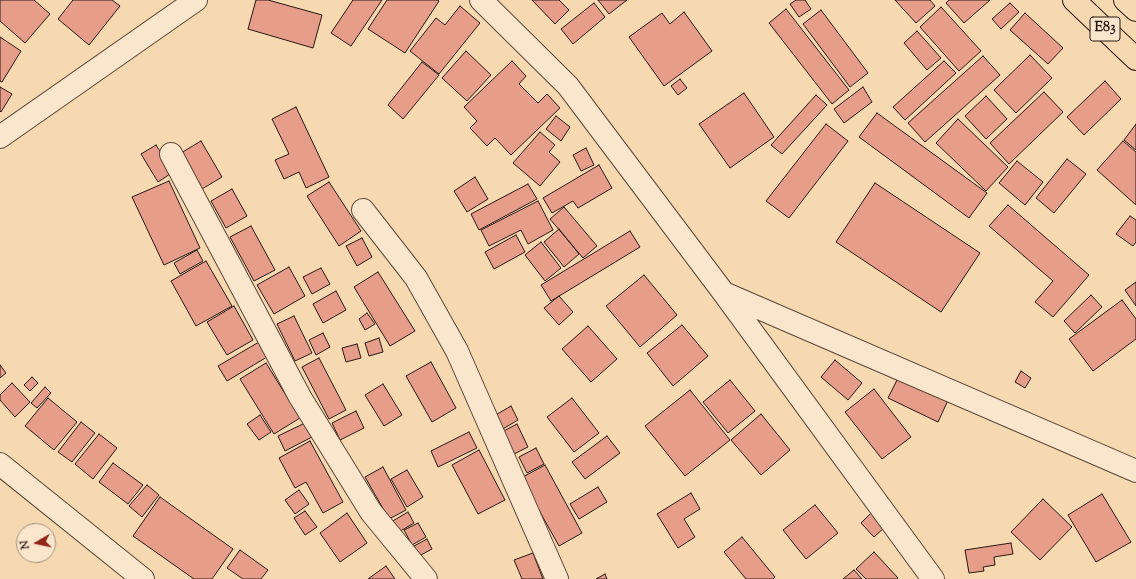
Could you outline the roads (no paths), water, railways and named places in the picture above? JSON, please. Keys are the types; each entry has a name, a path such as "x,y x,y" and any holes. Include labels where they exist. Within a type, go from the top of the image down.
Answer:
{"main road":[{"name":"E83","path":"1074,0 1136,59"}],"street":[{"path":"0,138 196,0"},
{"path":"481,0 568,86 723,292 933,579"},
{"path":"170,154 300,397 370,512 426,579"},
{"path":"363,210 416,278 457,352 556,579"},
{"path":"723,292 1136,471"},
{"path":"0,464 142,579"}]}
